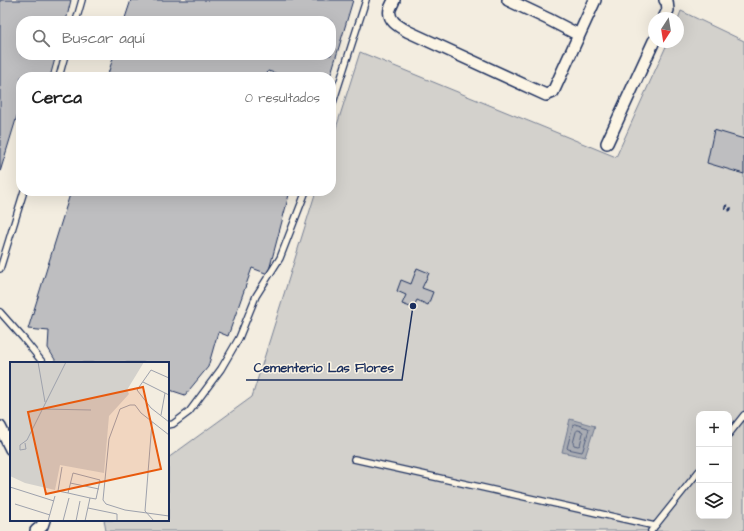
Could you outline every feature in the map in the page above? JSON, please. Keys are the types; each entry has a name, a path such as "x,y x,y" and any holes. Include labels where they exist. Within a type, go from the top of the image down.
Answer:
{"street":[{"path":"394,0 390,9 390,15 395,24 399,27 546,95 553,92 595,0"},
{"path":"508,0 548,18 579,35"},
{"path":"666,0 667,12"},
{"path":"607,143 651,48"},
{"path":"0,427 10,447"},
{"path":"36,531 42,526 44,521"}],"lane":[{"path":"77,16 82,0"},
{"path":"336,93 366,0"},
{"path":"60,72 64,60"},
{"path":"0,270 22,196"},
{"path":"169,425 173,424 189,412 221,369 239,338 256,296 280,258 304,196"},
{"path":"0,312 42,362"},
{"path":"732,430 744,415"},
{"path":"354,459 653,529 696,475"}],"shaded area":[{"path":"684,12 744,41 744,531 106,531 104,521 169,521 169,457 252,397 314,196 336,196 336,128 360,52 616,157 665,48 684,48"}],"water":[{"path":"570,419 595,426 585,457 562,452"}],"building":[{"path":"0,0 71,0 67,16 16,16 16,60 55,60 51,72 16,72 16,119 0,172"},
{"path":"131,0 353,0 336,57 336,16 126,16"},
{"path":"112,60 335,60 331,72 109,72"},
{"path":"714,130 744,139 744,174 707,163"},
{"path":"69,196 289,196 268,274 252,268 228,336 218,332 208,367 185,395 170,390 169,399 169,362 56,362 48,348 49,331 28,329"},
{"path":"417,268 429,273 422,288 433,292 428,305 417,300 413,308 402,304 406,295 397,291 401,280 411,284"}],"place":[{"name":"Cementerio Las Flores","path":"413,306"}]}
